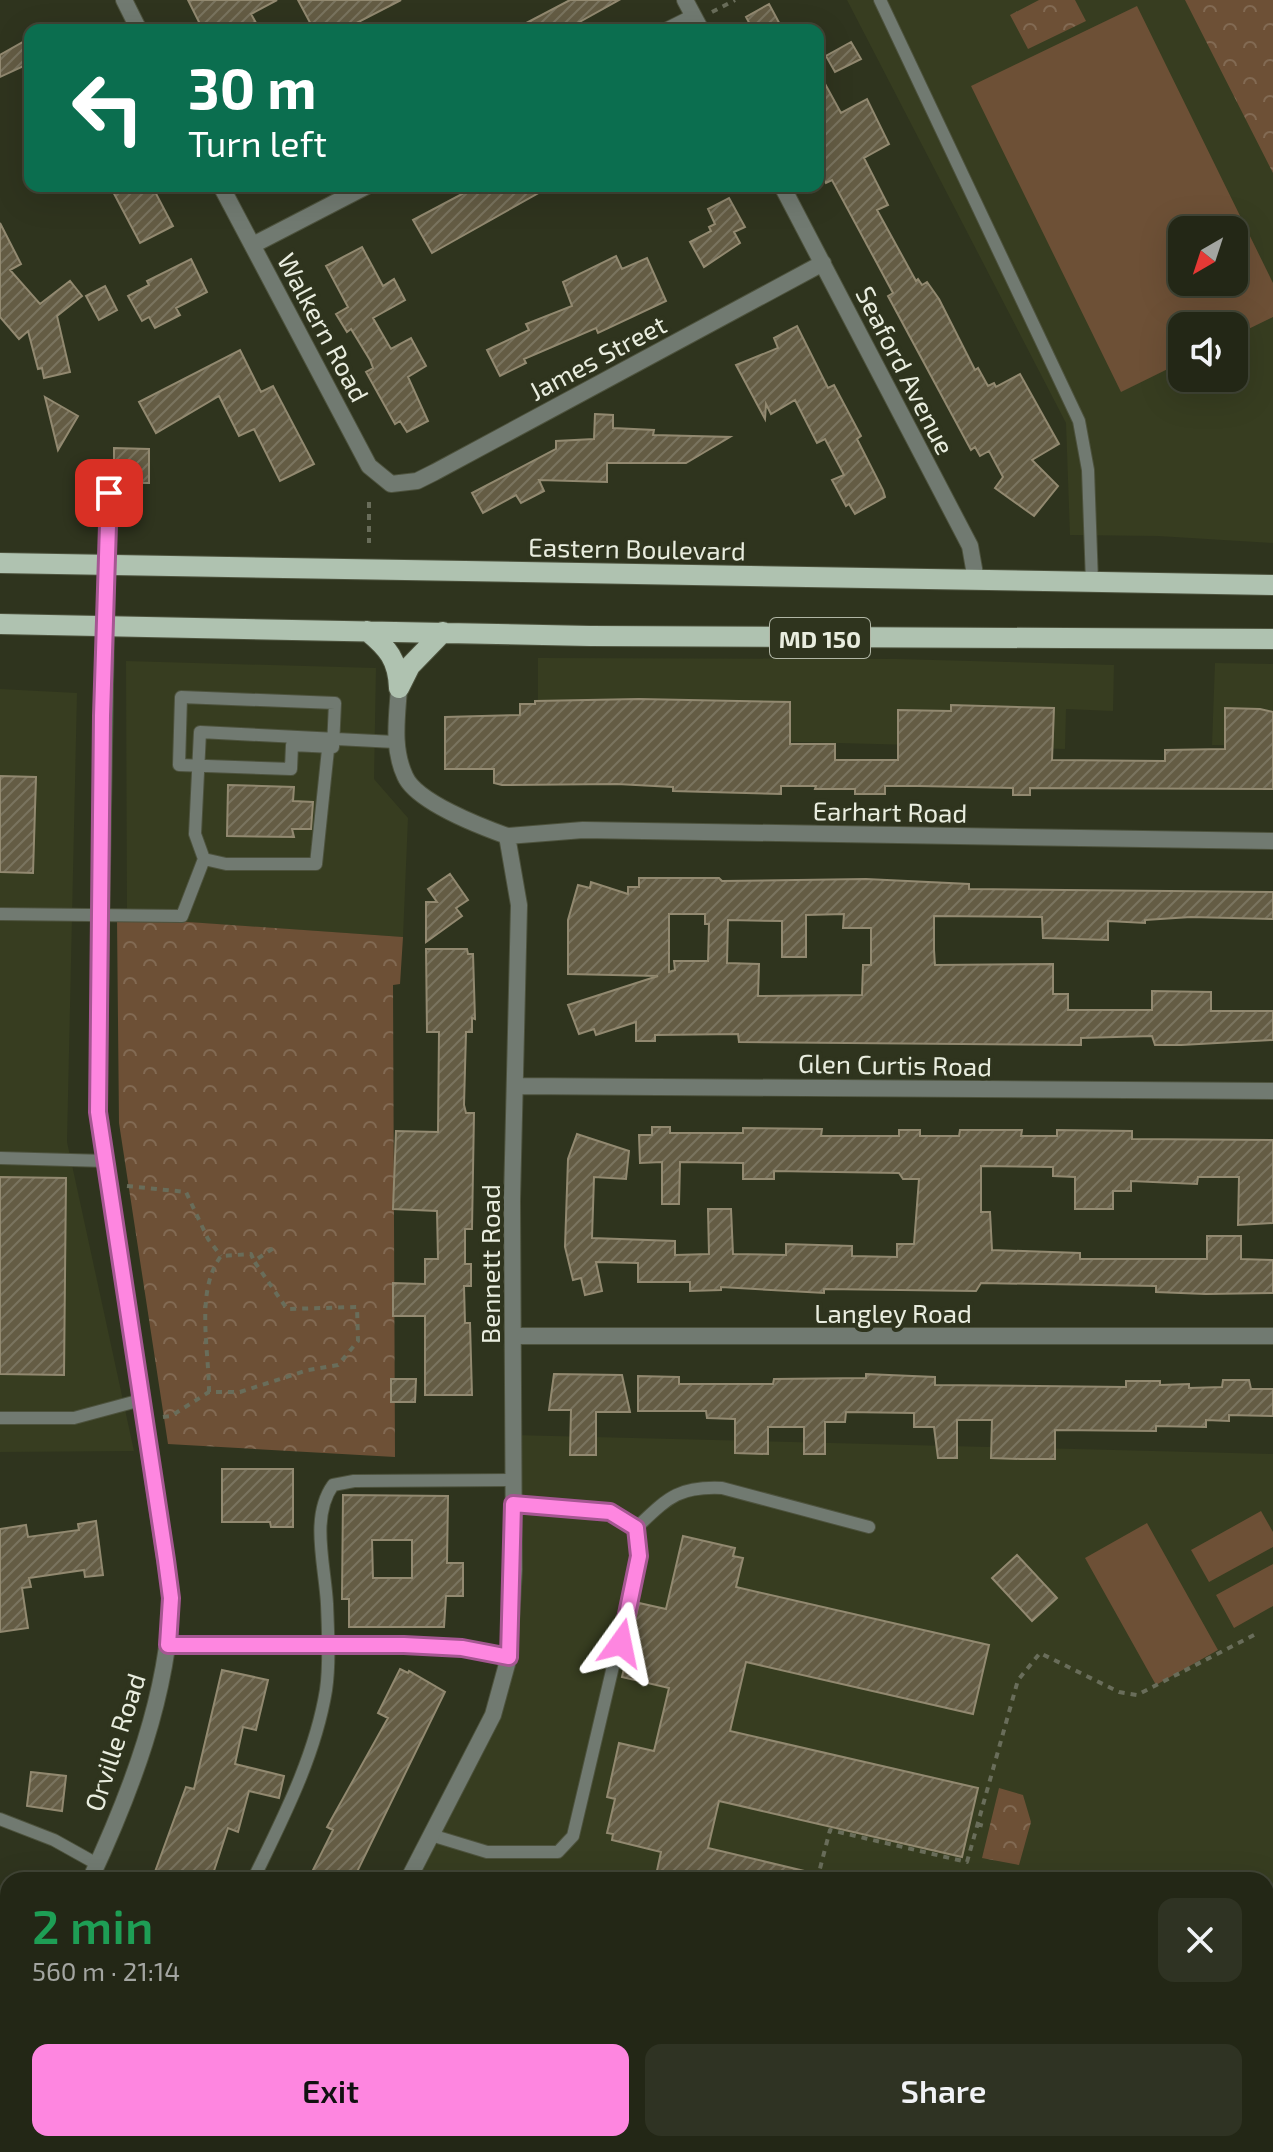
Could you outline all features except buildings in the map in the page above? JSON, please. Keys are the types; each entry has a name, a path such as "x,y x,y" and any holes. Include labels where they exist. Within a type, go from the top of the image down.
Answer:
{"main road":[{"name":"Eastern Boulevard","path":"0,563 1273,585"},
{"name":"MD 150","path":"0,624 875,639 1273,639"},
{"path":"367,631 389,648 399,668 399,688"},
{"path":"399,688 410,666 443,632"}],"street":[{"path":"124,0 136,24"},
{"path":"685,0 697,23"},
{"name":"Walkern Road","path":"224,192 369,466 391,484"},
{"path":"253,245 355,192"},
{"name":"Seaford Avenue","path":"785,192 970,546 976,580"},
{"name":"James Street","path":"391,484 417,481 435,472 823,263"},
{"name":"Orville Road","path":"94,1872 137,1764 168,1645 171,1598 98,1112 107,564"},
{"path":"399,688 395,742 406,779 456,818 507,836"},
{"name":"Earhart Road","path":"507,836 583,830 1273,841"},
{"name":"Bennett Road","path":"412,1872 493,1715 509,1657 519,905 507,836"},
{"name":"Glen Curtis Road","path":"516,1086 1273,1091"},
{"name":"Langley Road","path":"513,1336 1273,1336"}],"lane":[{"path":"880,0 1079,421 1088,470 1092,582"},
{"path":"107,564 109,493"},
{"path":"181,697 335,703 333,747 292,745 291,769 199,766 179,765 181,697"},
{"path":"0,914 182,916 204,859 195,834 200,732 395,742"},
{"path":"204,859 226,864 316,864 329,738"},
{"path":"0,1158 106,1161"},
{"path":"0,1418 74,1418 141,1400"},
{"path":"257,1872 287,1810 317,1729 326,1691 322,1501 333,1485 354,1481 513,1480"},
{"path":"636,1528 665,1501 684,1489 698,1487 722,1488 869,1527"},
{"path":"513,1504 610,1512 636,1528"},
{"path":"431,1835 487,1852 550,1853 558,1852 573,1836 639,1556 636,1528"},
{"path":"168,1645 448,1647 509,1657"},
{"path":"0,1819 54,1840 97,1864"}],"path":[{"path":"711,13 735,0"},
{"path":"369,502 369,543"},
{"path":"109,1186 186,1192 208,1239 221,1256"},
{"path":"254,1261 277,1246"},
{"path":"144,1418 171,1416 209,1392 240,1392 308,1370 338,1365 358,1341 357,1307 287,1309 251,1254 241,1252 221,1256 211,1269 206,1291 209,1392"},
{"path":"819,1872 830,1830 967,1862 1018,1680 1040,1653 1119,1692 1137,1695 1256,1634"},
{"path":"977,1824 988,1827"}],"shaded area":[{"path":"847,0 1190,0 1273,168 1273,543 1158,536 1070,535 1066,423"},
{"path":"538,658 897,659 1114,665 1113,711 1066,709 1065,749 538,735"},
{"path":"126,661 376,668 374,779 408,818 403,937 127,918"},
{"path":"1215,663 1273,664 1273,746 1212,745"},
{"path":"0,689 77,693 67,1142 134,1451 0,1452"},
{"path":"513,1435 1273,1454 1273,1872 412,1872 509,1657"}],"green space":[{"path":"1039,0 1075,0 1086,21 1028,49 1010,15"},
{"path":"1185,0 1273,0 1273,173"},
{"path":"1137,6 1240,216 1168,216 1168,296 1248,296 1248,232 1273,283 1273,317 1248,329 1248,312 1168,312 1168,369 1121,392 971,86"},
{"path":"117,917 403,937 400,984 393,985 395,1457 168,1444 119,1123"},
{"path":"1261,1511 1273,1532 1273,1547 1209,1582 1191,1550"},
{"path":"1147,1523 1218,1650 1156,1685 1085,1558"},
{"path":"1273,1564 1273,1606 1234,1628 1216,1595"},
{"path":"999,1788 1023,1795 1031,1822 1019,1865 982,1858"}],"route":[{"path":"109,493 102,716 98,1112 171,1598 168,1645 327,1648 337,1645 404,1645 462,1648 509,1657 514,1569 513,1504 610,1512 636,1528 639,1556 621,1643"}]}
